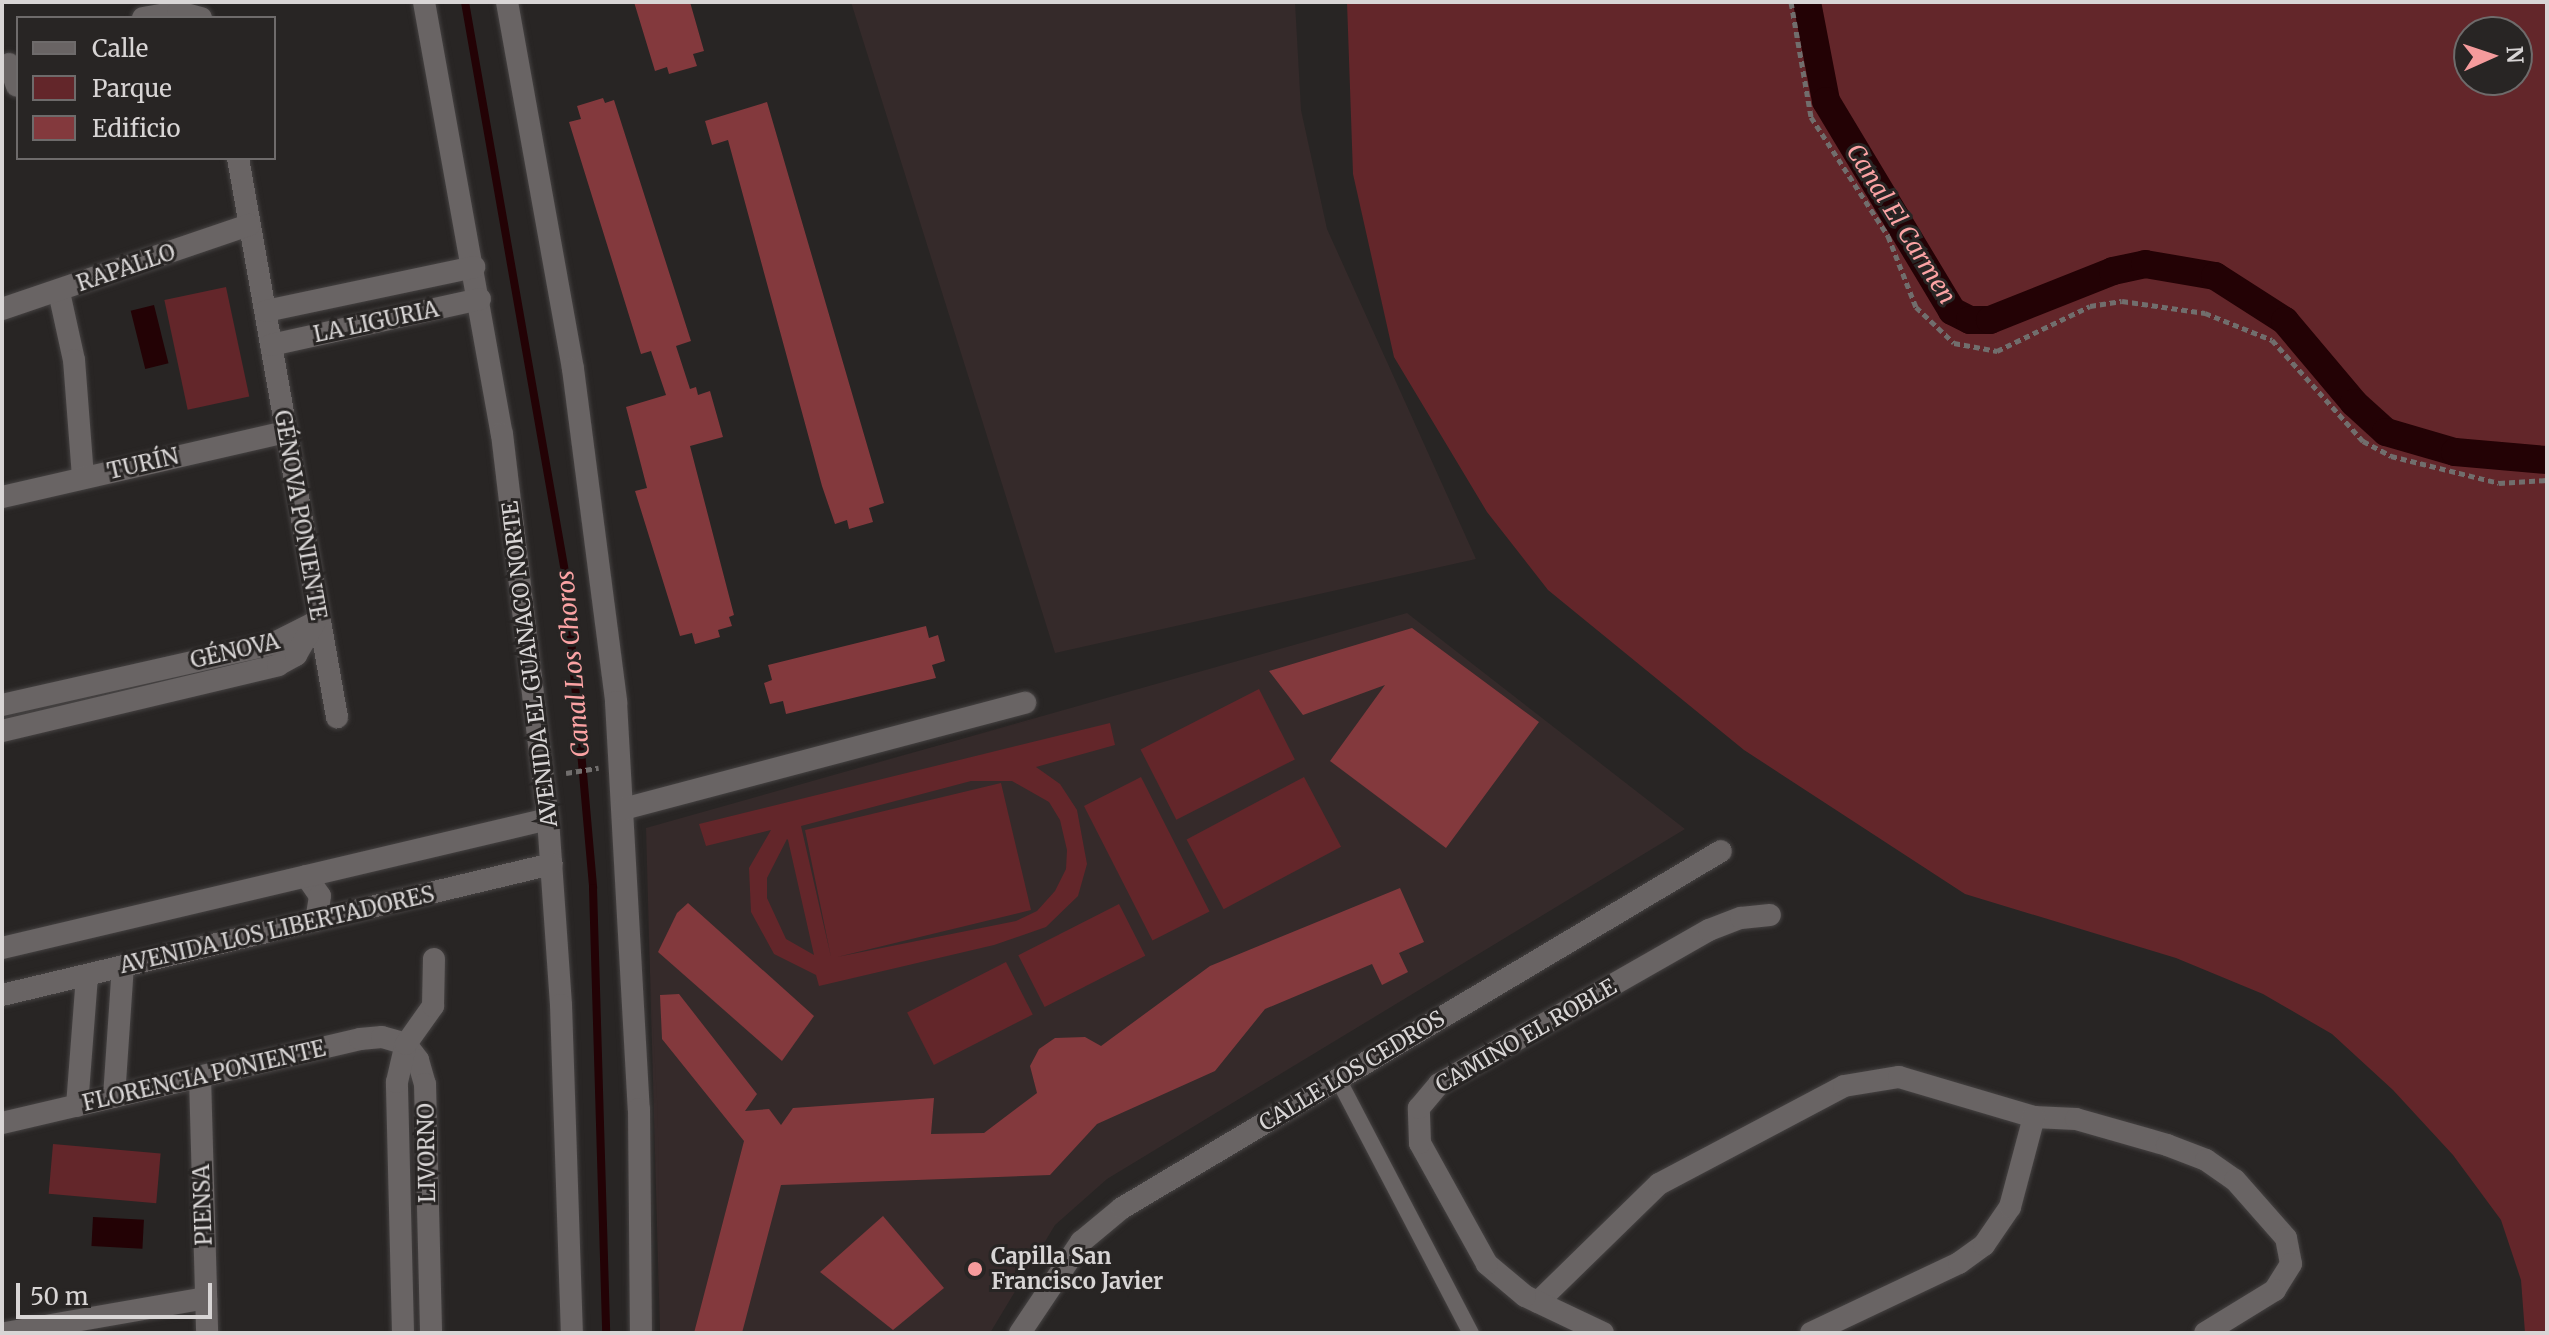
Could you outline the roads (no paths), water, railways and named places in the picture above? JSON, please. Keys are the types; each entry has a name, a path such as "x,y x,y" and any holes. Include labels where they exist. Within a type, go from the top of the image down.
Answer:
{"street":[{"name":"AVENIDA EL GUANACO NORTE","path":"424,2 480,299 504,449 548,819 572,1333"},
{"path":"507,2 573,369 603,585 623,809 640,1150 641,1333"},
{"path":"155,16 178,12 193,16"},
{"path":"2,91 13,73"},
{"name":"GÉNOVA PONIENTE","path":"238,160 316,621 329,655 337,717"},
{"name":"RAPALLO","path":"2,309 249,225"},
{"name":"LA LIGURIA","path":"266,311 474,267"},
{"path":"59,292 74,360 83,477"},
{"name":"LA LIGURIA","path":"271,345 480,299"},
{"name":"TURÍN","path":"2,497 285,432"},
{"name":"GÉNOVA","path":"2,705 280,642 316,621"},
{"name":"GÉNOVA","path":"2,731 278,665 296,655 316,621"},
{"path":"106,680 106,707"},
{"path":"623,809 1025,703"},
{"name":"AVENIDA LOS LIBERTADORES","path":"2,948 548,819"},
{"name":"CALLE LOS CEDROS","path":"1024,1332 1081,1242 1122,1208 1721,851"},
{"name":"AVENIDA LOS LIBERTADORES","path":"2,995 552,864"},
{"path":"306,876 320,896 316,921"},
{"name":"CAMINO EL ROBLE","path":"1603,1333 1538,1302 1499,1277 1473,1245 1420,1143 1416,1119 1424,1098 1439,1084 1709,930 1741,918 1770,915"},
{"name":"LIVORNO","path":"403,1333 397,1082 406,1044 433,1006 434,959"},
{"path":"114,1097 123,966"},
{"path":"77,1106 87,975"},
{"name":"FLORENCIA PONIENTE","path":"2,1123 360,1039 382,1037 406,1044"},
{"name":"LIVORNO","path":"406,1044 418,1060 425,1084 431,1333"},
{"name":"PIENSA","path":"200,1077 207,1333"},
{"path":"1538,1302 1659,1184 1844,1086 1881,1078 1916,1079 2034,1117 2076,1119 2196,1155 2235,1180 2280,1231 2291,1255 2282,1283 2205,1333"},
{"path":"1811,1333 1959,1263 1984,1245 2010,1207 2034,1117"},
{"path":"401,1271 429,1268"},
{"path":"6,1333 206,1298"}],"lane":[{"path":"1338,1079 1471,1333"}],"waterway":[{"name":"Canal Los Choros","path":"465,2 565,572 593,888 606,1333"},
{"name":"Canal El Carmen","path":"1807,2 1826,101 1952,311 1970,320 1990,320 2113,271 2145,264 2215,276 2285,321 2354,403 2386,432 2455,452 2547,460"}],"place":[{"name":"Capilla San Francisco Javier","path":"975,1269"}]}
